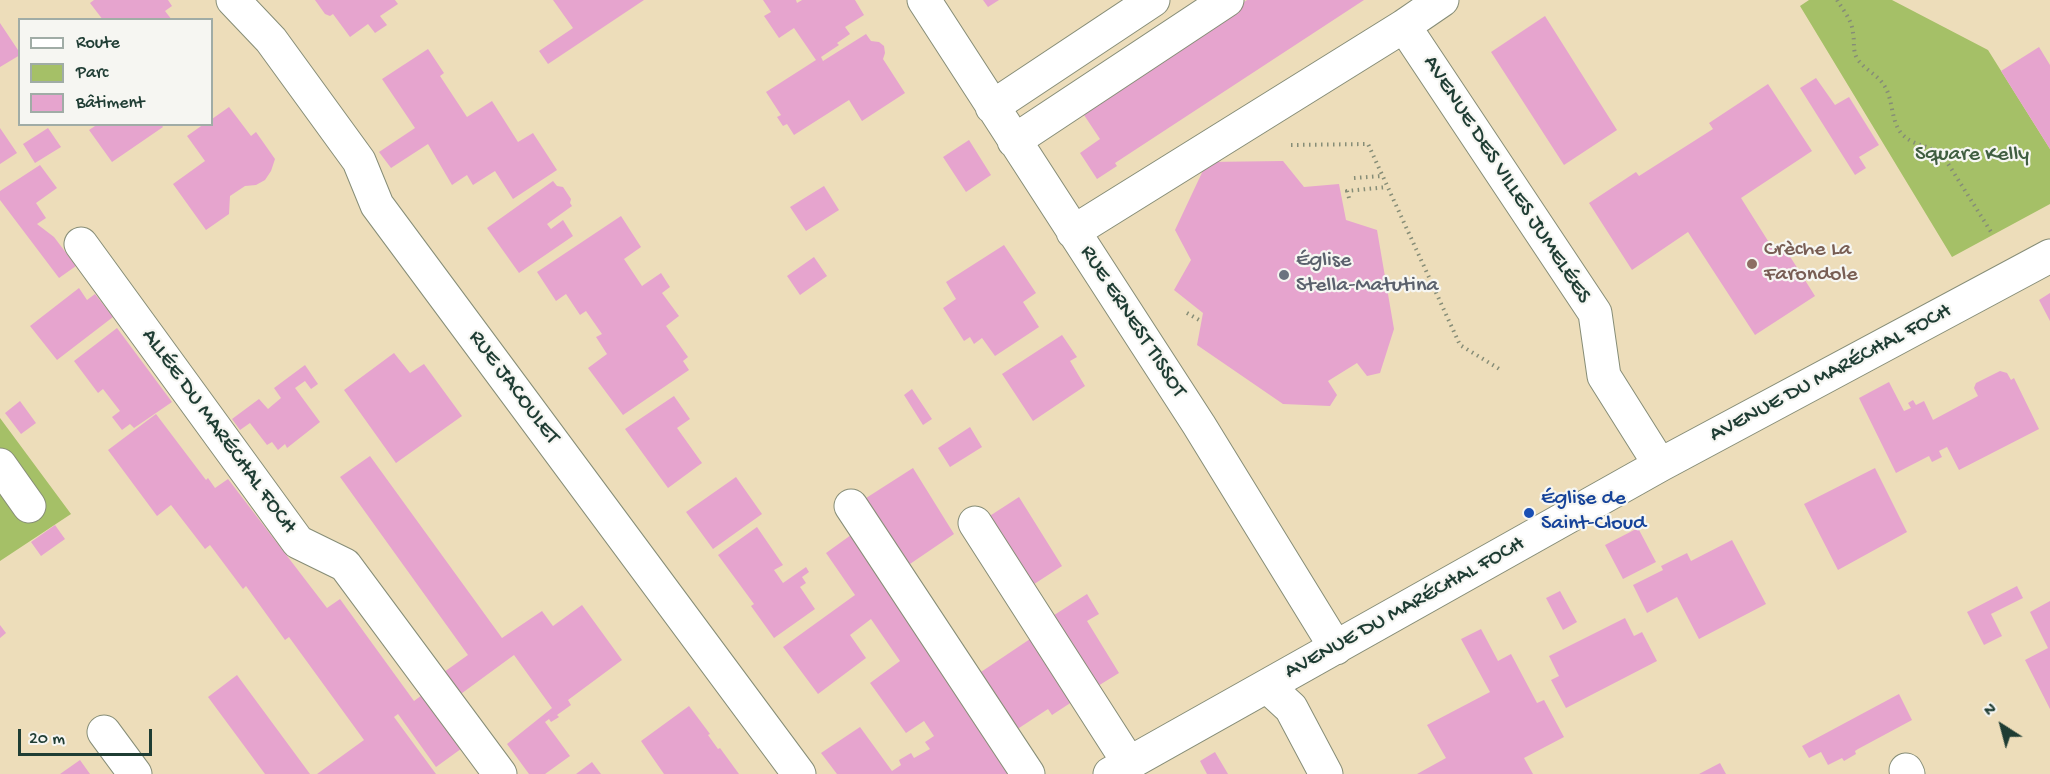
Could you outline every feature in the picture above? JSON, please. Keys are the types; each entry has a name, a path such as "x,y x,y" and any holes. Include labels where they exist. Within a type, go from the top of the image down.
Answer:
{"street":[{"name":"RUE JACOULET","path":"233,0 271,40 285,59 359,161 377,205 799,774"},
{"name":"RUE ERNEST TISSOT","path":"924,0 1199,425 1336,648"},
{"path":"992,107 1153,0"},
{"path":"1014,141 1227,0"},
{"path":"1073,232 1442,0"},
{"name":"AVENUE DES VILLES JUMELÉES","path":"1404,26 1594,313 1604,375 1659,465"},
{"name":"ALLÉE DU MARÉCHAL FOCH","path":"81,244 298,542 345,566 500,774"},
{"name":"AVENUE DU MARÉCHAL FOCH","path":"1119,769 1659,465 2050,256"},
{"path":"0,465 29,506"},
{"path":"851,506 1028,774"},
{"path":"975,523 1119,769"},
{"path":"1267,686 1291,708 1326,774"},
{"path":"105,732 135,774"}],"path":[{"path":"1837,0 1848,17 1853,32 1856,57 1885,86 1893,118 1900,131 1909,141 1937,152 1947,162 1993,235"},
{"path":"1284,145 1368,144 1460,345 1501,370"},
{"path":"1353,178 1382,176"},
{"path":"1349,198 1347,191 1388,187"},
{"path":"1187,313 1202,321"}],"green space":[{"name":"Square Kelly","path":"1809,0 1892,0 1988,50 2050,149 2050,204 1952,257 1800,6"},
{"path":"0,418 71,514 0,561"}],"building":[{"path":"94,0 168,0 172,6 165,11 170,18 101,18 90,3"},
{"path":"315,0 395,0 398,4 380,16 387,25 375,33 368,24 350,37 333,14 330,16 325,14"},
{"path":"553,0 644,0 548,64 539,51 573,28"},
{"path":"763,0 796,0 797,3 802,0 855,0 864,15 845,27 850,34 821,57 823,61 866,34 871,41 879,42 884,46 883,59 905,93 862,121 849,100 794,135 787,124 783,126 777,117 781,115 766,92 816,60 794,28 779,38 764,16 771,12"},
{"path":"983,0 999,0 988,7"},
{"path":"1247,0 1364,0 1115,163 1117,166 1097,179 1080,153 1100,139 1080,109"},
{"path":"1545,16 1617,130 1564,165 1491,52"},
{"path":"0,23 18,50 18,56 0,67"},
{"path":"2039,47 2050,65 2050,149 2001,71"},
{"path":"428,49 444,73 440,76 467,117 492,101 518,142 533,133 557,170 513,199 495,171 473,185 467,175 452,185 428,144 391,168 379,152 415,128 382,79"},
{"path":"1816,78 1835,105 1849,97 1879,145 1859,157 1866,168 1855,175 1800,88"},
{"path":"1768,84 1812,151 1741,198 1775,252 1784,247 1815,296 1755,335 1688,232 1632,270 1589,203 1636,172 1639,176 1713,129 1709,123"},
{"path":"229,107 251,136 256,132 275,159 265,180 256,185 245,186 230,196 229,214 206,230 173,184 205,161 187,136 201,126 213,126 213,118"},
{"path":"95,126 163,127 112,162 89,130"},
{"path":"0,128 17,153 0,164"},
{"path":"48,128 61,147 35,163 23,144"},
{"path":"969,140 991,175 966,192 943,157"},
{"name":"Église Stella-Matutina","path":"1283,161 1304,187 1339,184 1346,220 1377,230 1394,329 1380,373 1367,376 1357,363 1328,381 1337,395 1330,406 1283,404 1197,345 1203,313 1174,290 1191,260 1175,230 1207,162"},
{"path":"40,165 57,188 36,203 46,218 37,224 54,237 76,266 59,278 0,200 0,191"},
{"path":"553,181 557,186 563,187 571,199 572,206 547,224 551,229 563,220 573,236 519,273 487,228"},
{"path":"824,186 839,210 806,231 790,207"},
{"path":"621,216 641,247 624,259 642,286 661,273 670,287 662,293 679,316 666,326 688,357 683,361 689,370 623,415 588,368 607,354 596,337 602,334 586,311 580,315 566,294 556,301 537,272"},
{"path":"1004,245 1036,293 1023,302 1039,327 995,356 982,338 974,344 970,337 964,341 943,308 956,299 946,282"},
{"path":"814,257 827,276 800,295 787,276"},
{"path":"79,288 87,300 95,294 113,317 57,360 30,326"},
{"path":"2050,293 2050,321 2039,300"},
{"path":"117,328 172,402 134,428 130,424 122,430 112,417 120,411 103,389 98,393 74,361"},
{"path":"1062,335 1077,357 1070,361 1085,386 1033,421 1002,374"},
{"path":"394,353 410,373 424,364 462,416 396,463 344,390"},
{"path":"305,365 318,384 311,389 305,381 295,388 320,422 287,448 285,444 278,450 272,442 267,445 250,423 240,430 232,419 259,399 268,409 281,398 274,388"},
{"path":"2000,371 2007,373 2011,380 2014,378 2039,429 1959,470 1947,447 1939,451 1942,457 1932,462 1929,456 1896,473 1859,398 1889,382 1904,411 1911,408 1908,403 1913,400 1916,405 1924,401 1933,420 1978,396 1974,388 1976,383"},
{"path":"912,389 932,419 923,425 904,395"},
{"path":"674,396 690,419 677,428 702,463 668,488 625,429"},
{"path":"20,401 36,423 21,434 5,413"},
{"path":"156,414 206,480 208,478 215,488 228,479 327,608 340,599 414,701 426,692 465,746 436,767 398,714 394,717 436,774 317,774 364,740 289,637 285,640 246,586 243,589 210,545 205,549 171,505 157,516 108,450"},
{"path":"970,427 982,447 950,467 938,448"},
{"path":"370,456 502,638 542,611 553,626 582,605 622,660 568,700 571,705 557,715 559,717 551,722 549,719 545,722 570,756 545,774 529,774 507,744 552,708 514,655 454,699 437,677 468,655 340,477"},
{"path":"913,468 954,534 907,566 863,500"},
{"path":"1875,468 1907,532 1838,570 1804,504"},
{"path":"736,477 762,514 713,549 686,512"},
{"path":"1019,497 1062,566 1028,588 985,519"},
{"path":"55,525 65,539 41,556 31,542"},
{"path":"757,527 783,565 774,570 783,583 806,567 809,572 802,577 806,583 800,587 815,609 774,638 751,606 754,604 718,555"},
{"path":"1638,528 1656,562 1623,579 1605,545"},
{"path":"851,535 1012,774 837,774 821,753 860,727 892,771 901,765 899,760 911,753 914,758 930,749 925,742 934,736 924,721 906,733 870,683 900,661 871,619 850,635 866,658 818,694 783,647 855,595 826,553"},
{"path":"1732,540 1766,604 1699,639 1677,597 1647,613 1633,585 1663,570 1661,566 1687,553 1691,561"},
{"path":"2017,586 2023,598 1991,614 2002,636 1984,645 1967,612"},
{"path":"1560,591 1577,622 1563,630 1546,598"},
{"path":"1087,594 1099,614 1087,621 1119,673 1093,689 1048,619"},
{"path":"2050,601 2050,709 2025,660 2048,648 2030,612"},
{"path":"1625,618 1634,636 1642,632 1657,661 1566,708 1551,680 1559,676 1549,656"},
{"path":"0,625 6,633 0,638"},
{"path":"1481,629 1498,661 1511,654 1537,703 1544,700 1564,737 1524,758 1533,774 1417,774 1446,758 1427,725 1490,692 1461,639"},
{"path":"1036,635 1078,698 1052,715 1048,709 1016,730 978,674"},
{"path":"237,675 310,774 265,774 208,697"},
{"path":"1899,694 1912,720 1858,749 1855,751 1856,754 1844,761 1842,758 1828,765 1821,752 1809,758 1802,746"},
{"path":"689,706 718,749 720,748 739,774 664,774 641,741"},
{"path":"1215,752 1228,774 1207,774 1200,761"},
{"path":"80,760 90,774 60,774"},
{"path":"592,762 601,774 576,774"},
{"path":"1720,763 1726,774 1699,774"}],"place":[{"name":"Crèche La Farondole","path":"1752,264"},
{"name":"Église Stella-Matutina","path":"1284,275"},
{"name":"Église de Saint-Cloud","path":"1529,513"}]}
